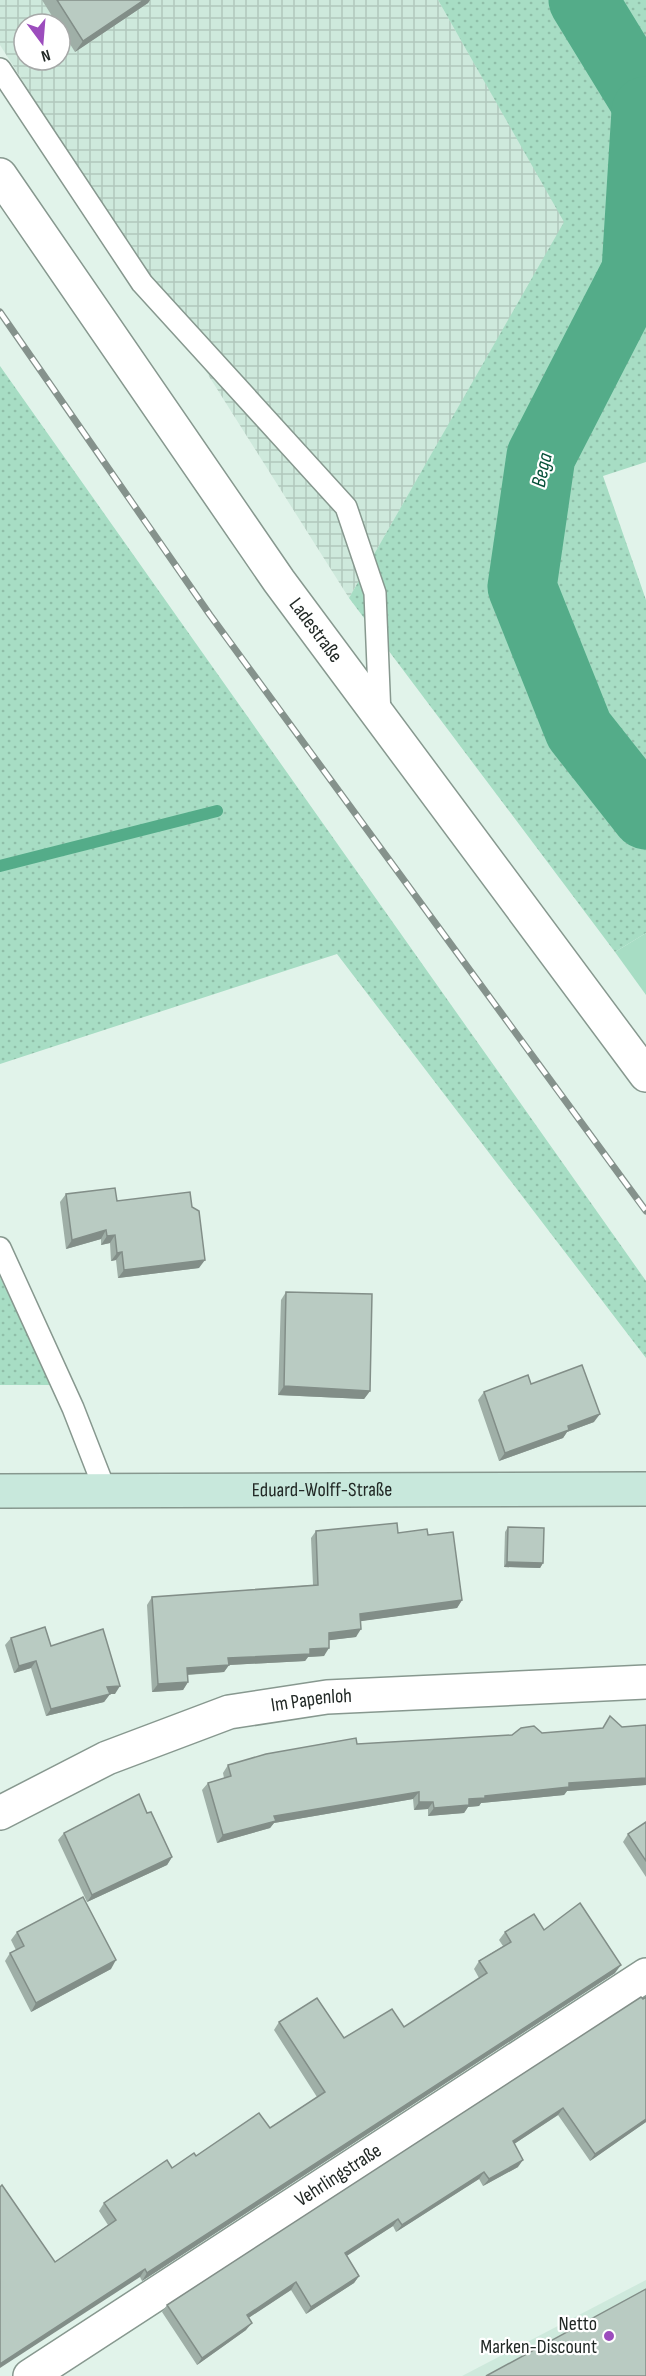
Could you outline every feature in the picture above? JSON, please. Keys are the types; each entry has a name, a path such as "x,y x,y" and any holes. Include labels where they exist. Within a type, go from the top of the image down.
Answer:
{"street":[{"name":"Ladestraße","path":"0,175 279,581 646,1075"},
{"name":"Eduard-Wolff-Straße","path":"0,1491 646,1489"},
{"name":"Im Papenloh","path":"0,1813 107,1758 229,1712 327,1696 646,1682"},
{"name":"Vehrlingstraße","path":"30,2376 646,1975"}],"lane":[{"path":"0,69 142,283 346,507 375,593 380,716"},
{"path":"0,1248 74,1408 105,1490"}],"shaded area":[{"path":"0,0 438,0 565,222 349,598 17,72 72,72 72,12 12,12 12,64 0,45"},
{"name":"Netto Marken-Discount","path":"646,2280 646,2376 462,2376"}],"green space":[{"path":"438,0 646,0 646,462 603,476 646,600 646,933 615,952 349,598 564,222"},
{"path":"0,366 646,1281 646,1358 337,954 0,1064"},
{"path":"646,933 646,995 615,952"},
{"path":"0,1277 52,1385 0,1385"}],"building":[{"path":"57,0 144,0 83,41 72,24 72,12 65,12"},
{"path":"115,1188 117,1201 190,1192 192,1207 199,1211 205,1260 124,1270 122,1252 117,1253 115,1235 107,1236 106,1230 72,1240 66,1194"},
{"path":"286,1292 372,1294 370,1391 284,1386"},
{"path":"582,1365 600,1414 568,1426 569,1430 505,1453 484,1392 528,1375 531,1384"},
{"path":"397,1523 398,1533 427,1529 428,1535 453,1532 462,1600 360,1614 361,1629 329,1633 329,1648 310,1649 310,1654 228,1658 229,1665 187,1668 188,1682 158,1684 152,1597 318,1585 316,1531"},
{"path":"508,1527 544,1528 543,1563 507,1562"},
{"path":"45,1627 51,1646 103,1629 120,1686 107,1687 110,1694 51,1709 36,1661 19,1666 11,1638"},
{"path":"610,1716 622,1727 646,1725 646,1778 569,1783 569,1787 485,1796 485,1798 469,1799 469,1805 434,1808 433,1802 419,1802 419,1792 274,1816 276,1821 223,1835 208,1783 231,1776 228,1765 266,1754 356,1738 357,1744 512,1735 521,1728 534,1726 542,1733 603,1728"},
{"path":"139,1794 147,1813 151,1812 172,1857 92,1895 64,1833"},
{"path":"646,1822 646,1861 628,1834"},
{"path":"83,1897 116,1960 36,2003 10,1953 24,1946 17,1932"},
{"path":"580,1903 621,1965 147,2273 145,2269 0,2364 0,2187 2,2185 55,2262 116,2220 104,2203 167,2160 172,2168 194,2153 196,2156 259,2113 270,2128 325,2092 279,2022 317,1998 344,2038 392,2009 404,2027 487,1973 479,1961 511,1942 505,1932 534,1914 544,1930"},
{"path":"641,1997 643,1999 646,1997 646,2119 595,2154 563,2108 513,2141 523,2160 489,2179 484,2172 402,2225 398,2219 345,2253 359,2276 311,2307 296,2282 247,2315 252,2323 202,2358 167,2305"},
{"name":"Netto Marken-Discount","path":"646,2289 646,2376 486,2376"}],"waterway":[{"name":"Bega","path":"583,0 646,103"},
{"name":"Bega","path":"646,111 636,271 541,456 522,587 579,730 646,815"},
{"path":"0,866 217,811"}],"railway":[{"path":"0,312 210,615 646,1211"}],"place":[{"name":"Netto Marken-Discount","path":"609,2336"}]}
